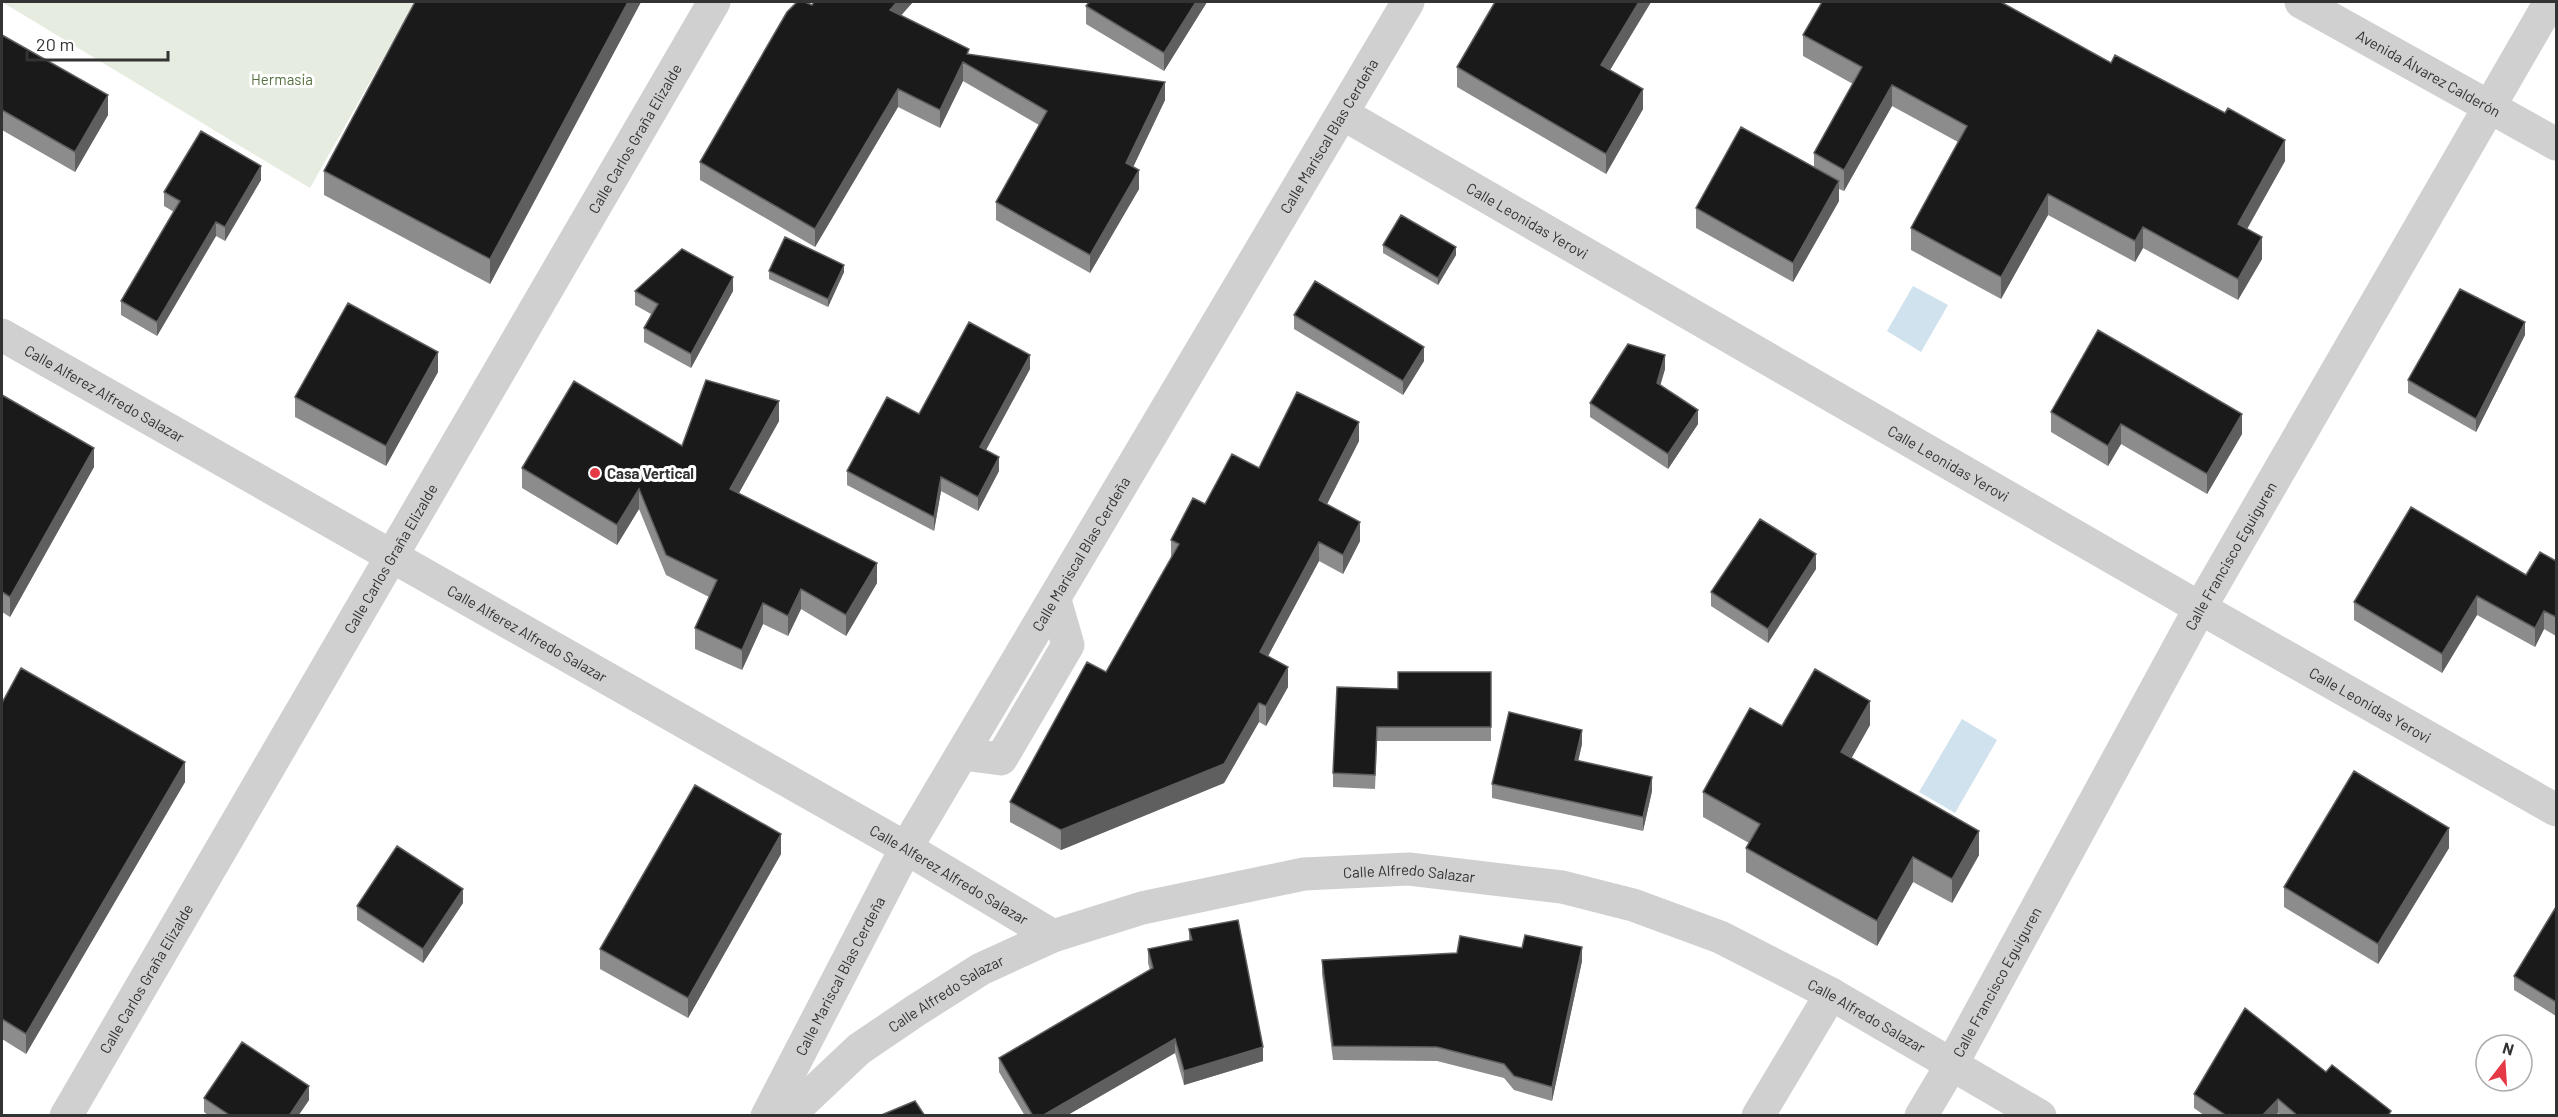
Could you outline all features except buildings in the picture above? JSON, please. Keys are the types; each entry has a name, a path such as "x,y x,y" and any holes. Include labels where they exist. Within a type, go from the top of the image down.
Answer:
{"street":[{"name":"Calle Carlos Graña Elizalde","path":"66,1116 714,2"},
{"name":"Calle Mariscal Blas Cerdeña","path":"767,1116 906,848 1408,2"},
{"name":"Avenida Álvarez Calderón","path":"2301,2 2489,104 2556,144"},
{"name":"Calle Francisco Eguiguren","path":"1921,1116 1952,1064 2200,608 2489,104 2550,2"},
{"name":"Calle Leonidas Yerovi","path":"1343,114 2200,608 2556,810"},
{"name":"Calle Alferez Alfredo Salazar","path":"2,335 906,848 1053,936"},
{"name":"Calle Alfredo Salazar","path":"788,1116 859,1049 905,1017 981,969 1053,936 1142,908 1304,874 1408,869 1562,887 1633,905 1720,937 1831,994 2040,1116"},
{"path":"1758,1116 1831,994"}],"green space":[{"name":"Hermasia","path":"2,2 415,2 310,188"}],"water":[{"path":"1913,286 1948,305 1921,352 1887,331"},
{"path":"1962,719 1997,740 1955,813 1919,792"}],"place":[{"name":"Casa Vertical","path":"595,473"}]}
